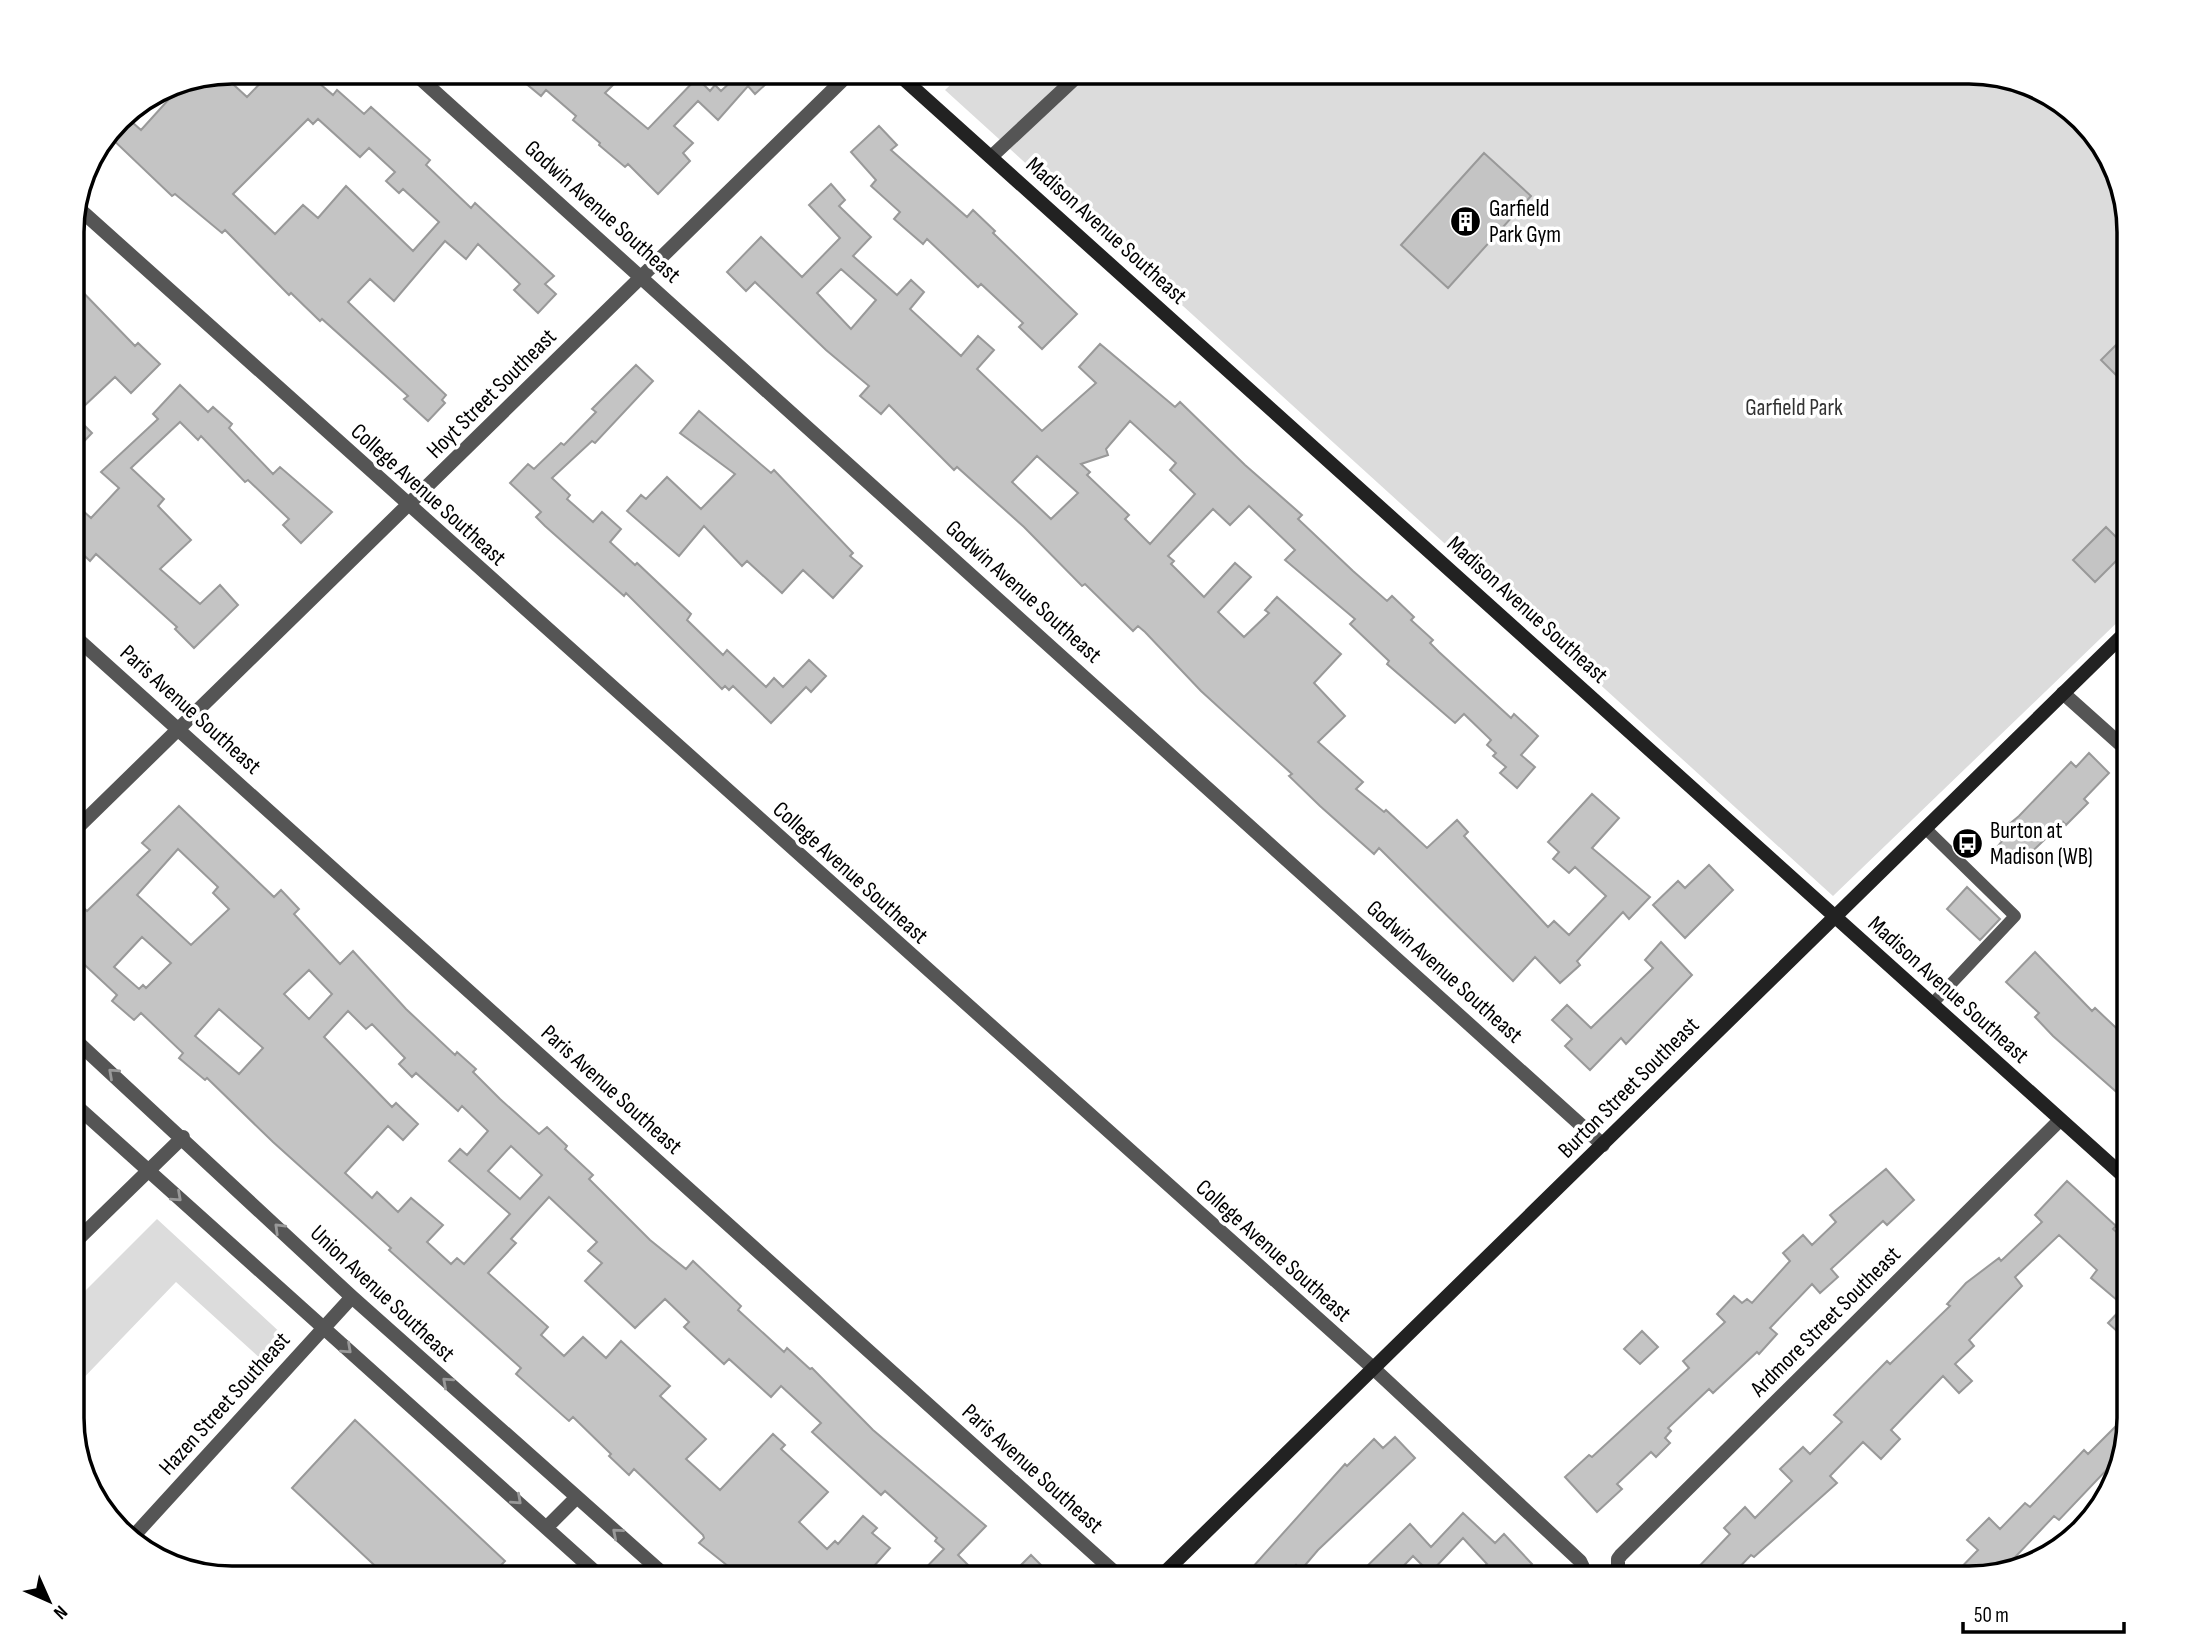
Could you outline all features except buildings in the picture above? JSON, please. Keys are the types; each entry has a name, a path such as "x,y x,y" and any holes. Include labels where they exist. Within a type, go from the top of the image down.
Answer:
{"street":[{"name":"Godwin Avenue Southeast","path":"427,84 1603,1145"},
{"name":"Hoyt Street Southeast","path":"84,821 839,84"},
{"name":"Madison Avenue Southeast","path":"909,84 2117,1170"},
{"path":"991,157 1069,84"},
{"name":"College Avenue Southeast","path":"85,214 1373,1368 1582,1566"},
{"name":"Burton Street Southeast","path":"1171,1566 2117,641"},
{"name":"Paris Avenue Southeast","path":"84,645 1108,1566"},
{"path":"2063,693 2117,741"},
{"name":"Union Avenue Southeast","path":"84,1048 183,1136 352,1297 654,1566"},
{"path":"84,1113 589,1566"},
{"name":"Ardmore Street Southeast","path":"1618,1566 1621,1555 2060,1120"},
{"path":"84,1233 183,1136"},
{"name":"Hazen Street Southeast","path":"138,1532 352,1297"},
{"path":"547,1527 576,1498"}],"lane":[{"path":"1924,828 2015,916 1932,1004"}],"green space":[{"name":"Garfield Park","path":"951,84 1969,84 2007,89 2034,99 2074,127 2086,142 2102,167 2116,213 2117,623 1833,896 945,90"},
{"path":"157,1219 284,1336 262,1360 176,1282 84,1378 84,1292"}],"place":[{"name":"Garfield Park Gym","path":"1466,221"},
{"name":"Burton at Madison (WB)","path":"1967,843"}]}
